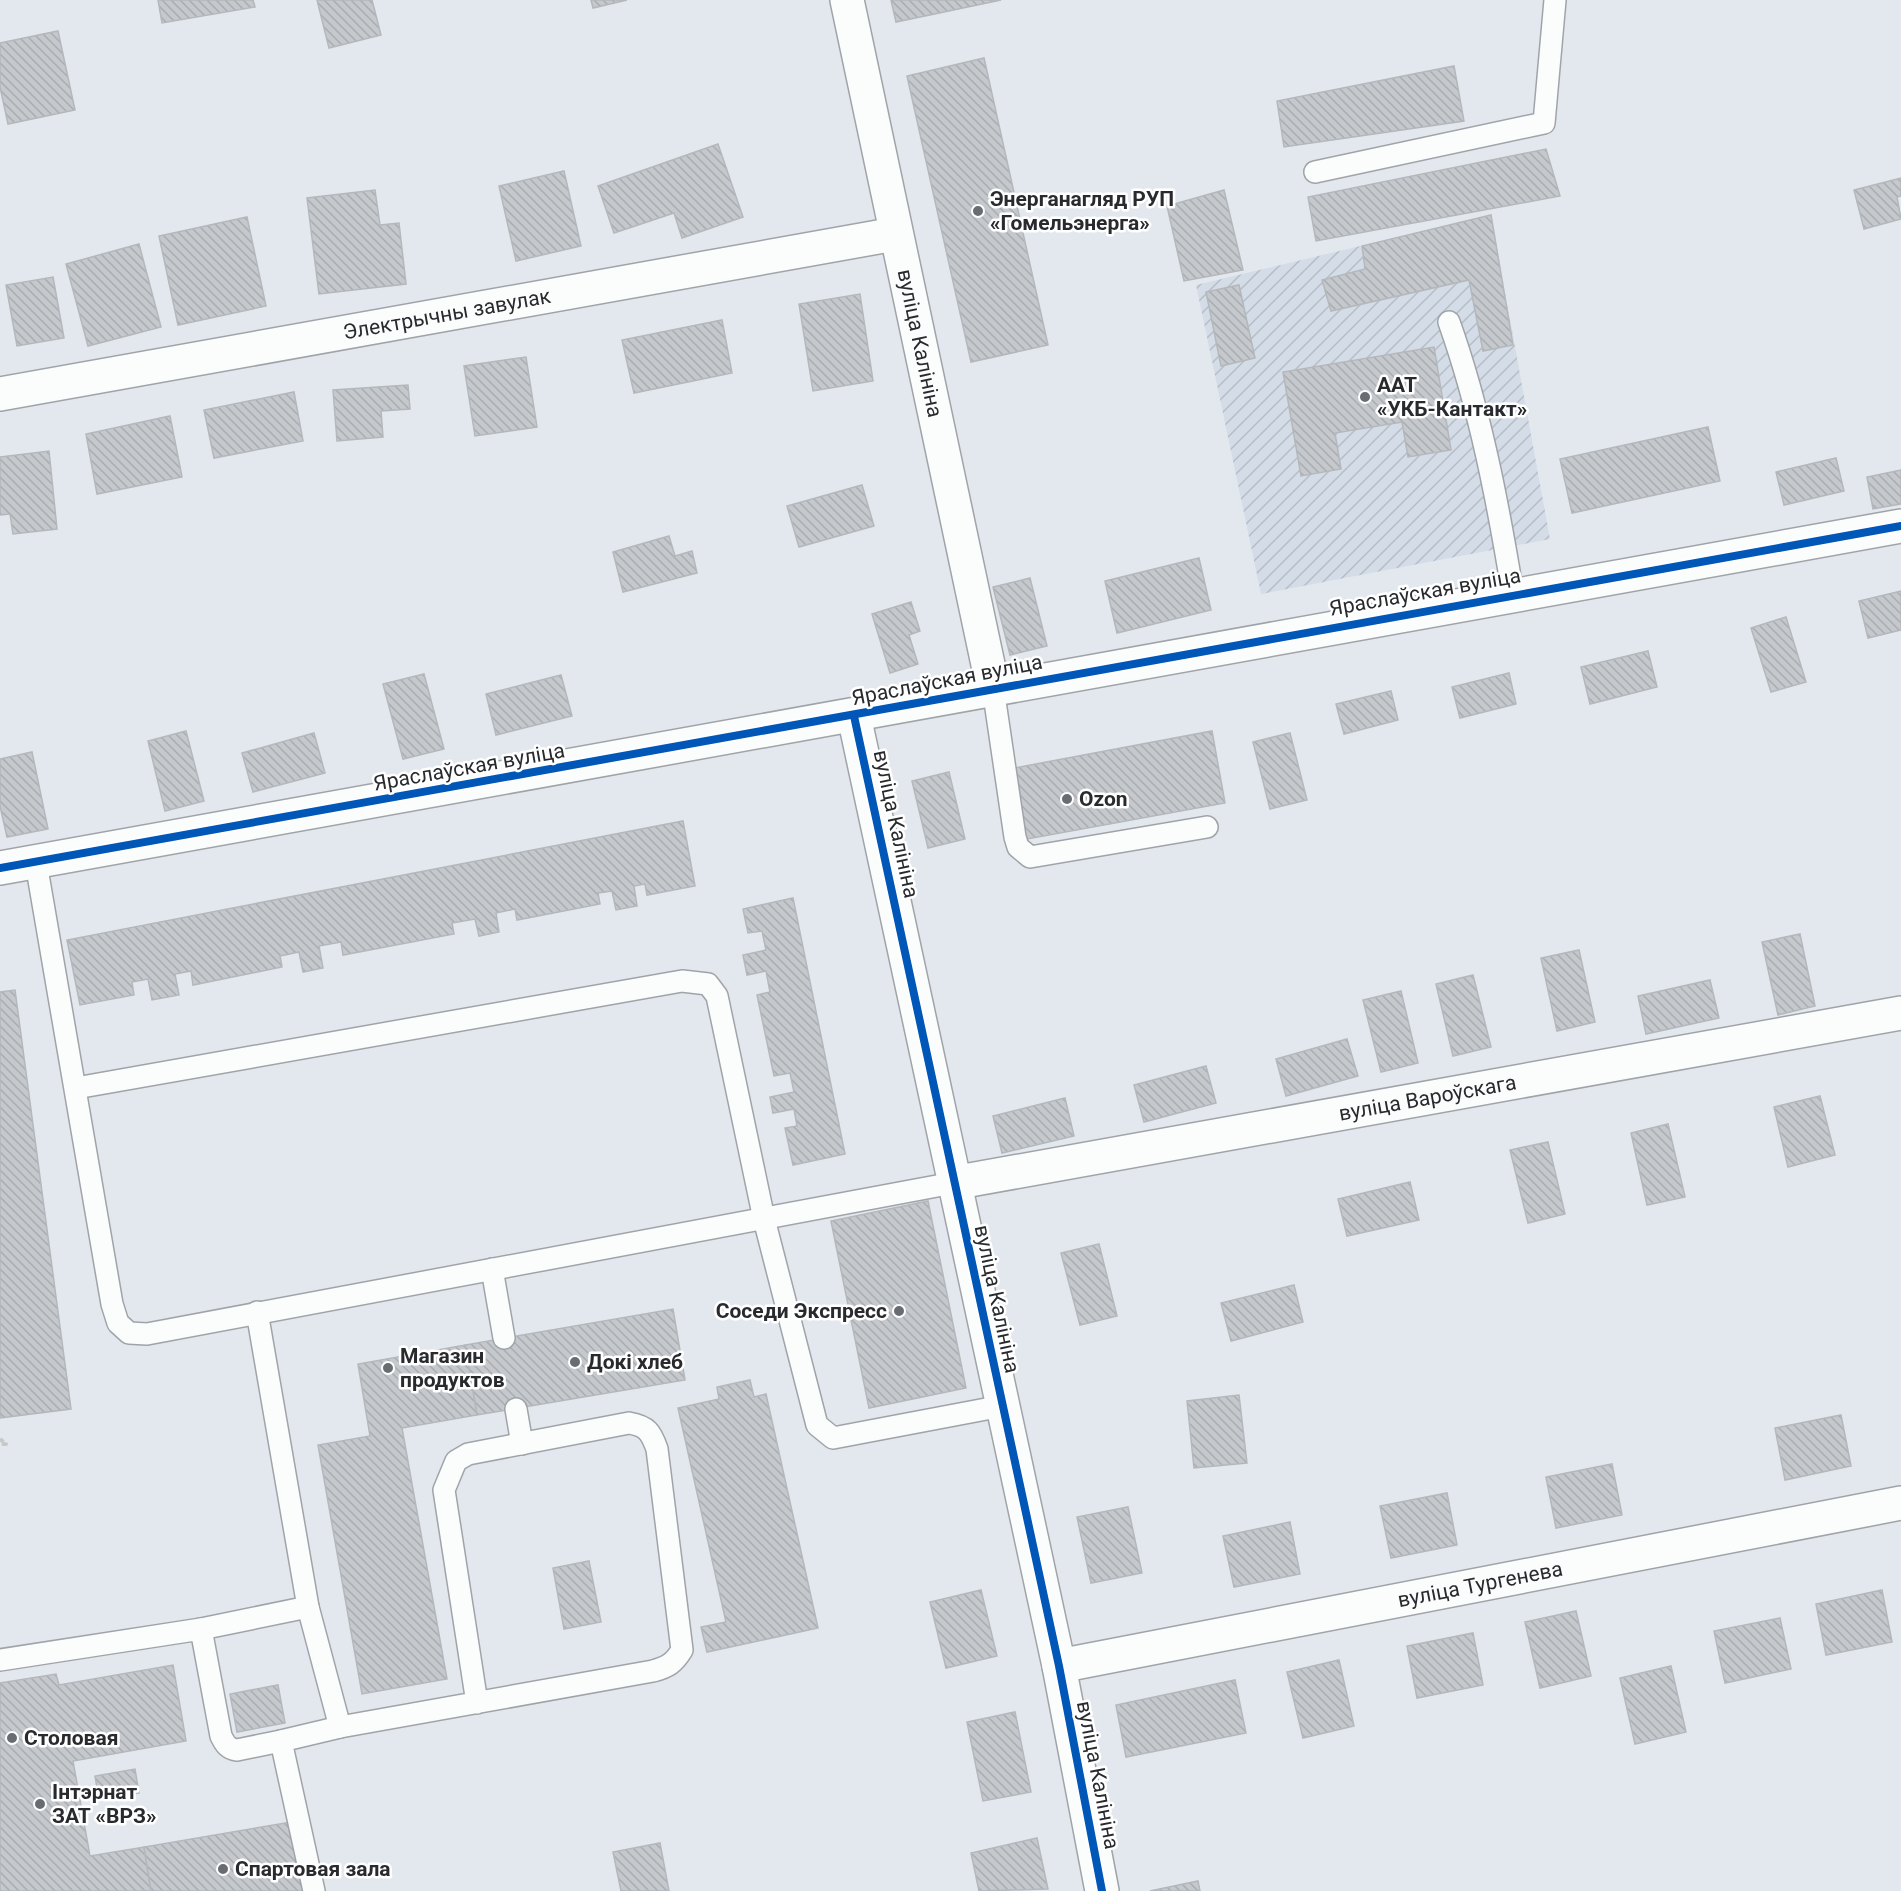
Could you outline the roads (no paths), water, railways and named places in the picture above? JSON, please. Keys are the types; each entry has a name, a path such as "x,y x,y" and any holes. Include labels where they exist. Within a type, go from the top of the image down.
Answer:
{"street":[{"name":"вуліца Калініна","path":"847,0 993,688"},
{"name":"Электрычны завулак","path":"0,394 895,234"},
{"name":"Яраслаўская вуліца","path":"0,868 1901,526"},
{"name":"вуліца Калініна","path":"854,716 1059,1666 1102,1891"},
{"name":"вуліца Вароўскага","path":"953,1183 1901,1013"},
{"name":"вуліца Тургенева","path":"1059,1666 1901,1503"}],"lane":[{"path":"1315,172 1544,123 1555,0"},
{"path":"1449,322 1466,371 1505,548 1513,595"},
{"path":"993,688 1015,837 1023,853 1030,857 1208,827"},
{"path":"36,863 112,1304 118,1323 129,1333 147,1334 953,1183"},
{"path":"76,1088 682,981 708,984 717,996 764,1218 814,1416 825,1432 833,1438 1002,1406"},
{"path":"492,1269 504,1338"},
{"path":"257,1312 308,1607 340,1727"},
{"path":"516,1409 522,1444"},
{"path":"201,1629 221,1736 230,1749 237,1750 340,1727 477,1703 660,1669 676,1660 682,1650 657,1449 651,1433 644,1425 629,1423 468,1454 456,1461 444,1490 477,1703"},
{"path":"0,1660 201,1629 308,1607"},
{"path":"281,1741 314,1891"}],"place":[{"name":"Энерганагляд РУП «Гомельэнерга»","path":"978,211"},
{"name":"ААТ «УКБ-Кантакт»","path":"1365,397"},
{"name":"Ozon","path":"1067,799"},
{"name":"Соседи Экспресс","path":"899,1311"},
{"name":"Докі хлеб","path":"575,1362"},
{"name":"Магазин продуктов","path":"388,1368"},
{"name":"Столовая","path":"12,1738"},
{"name":"Інтэрнат ЗАТ «ВРЗ»","path":"40,1804"},
{"name":"Спартовая зала","path":"223,1869"}]}
